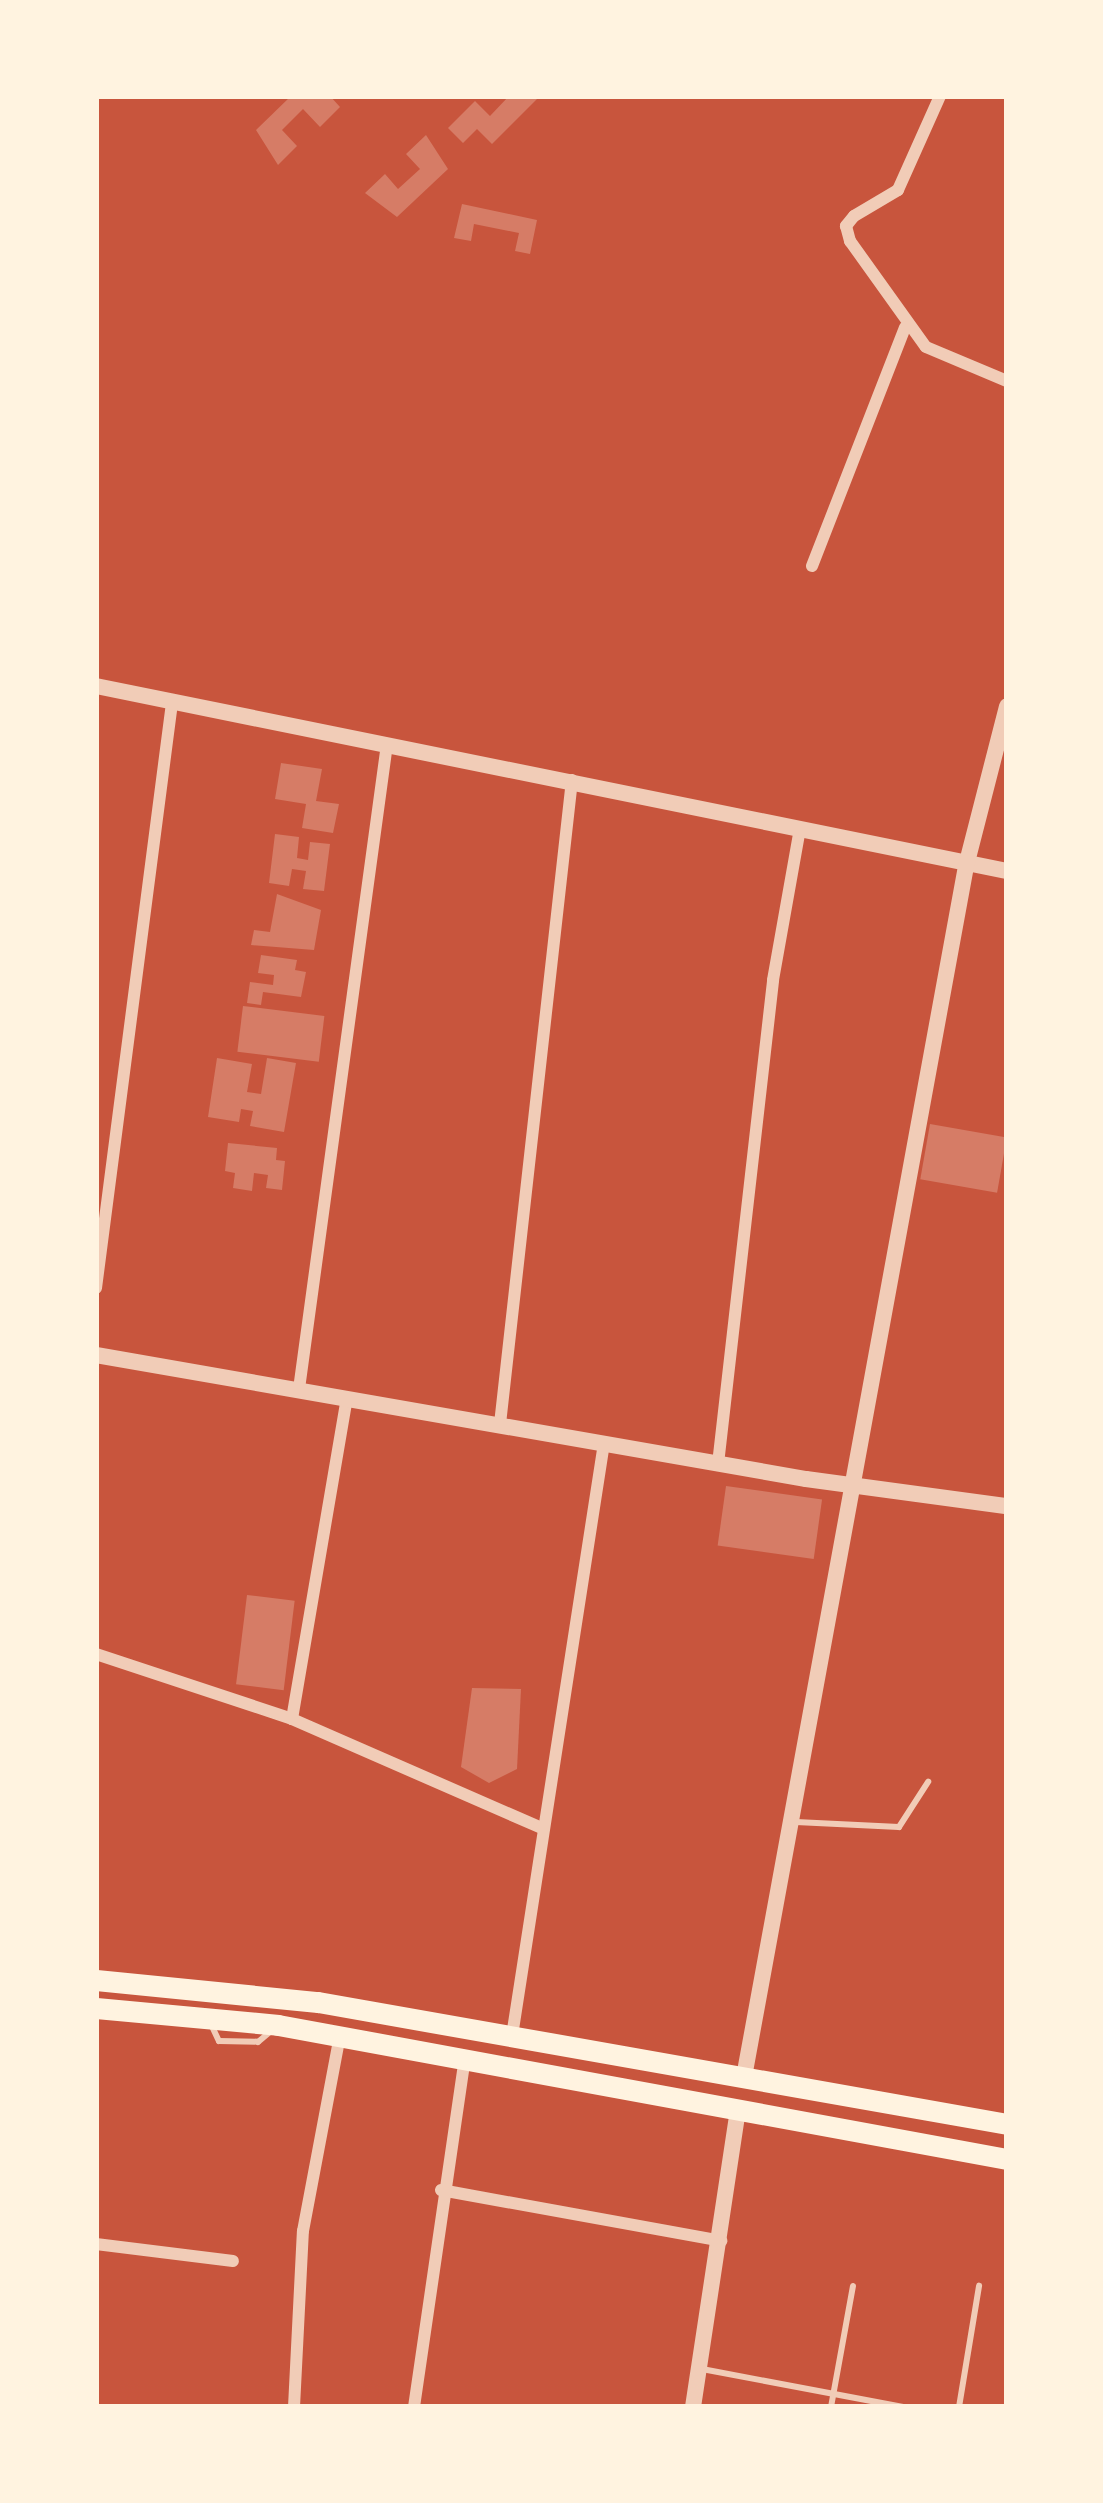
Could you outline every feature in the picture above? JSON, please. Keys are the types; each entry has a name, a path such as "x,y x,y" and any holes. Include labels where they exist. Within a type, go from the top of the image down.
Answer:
{"highway":[{"path":"96,1980 318,2002 1007,2124"},
{"path":"96,2008 278,2025 1007,2159"},
{"path":"683,2100 687,2068"},
{"path":"802,2121 808,2089"}],"street":[{"path":"940,96 898,190 846,226 905,327 926,347 1007,381"},
{"path":"812,566 905,327"},
{"path":"96,686 1007,871"},
{"path":"96,1288 172,703"},
{"path":"744,2078 795,1822 966,866 1007,706"},
{"path":"299,1389 386,744"},
{"path":"500,1424 572,780"},
{"path":"718,1464 773,980 800,829"},
{"path":"96,1355 855,1487 1007,1506"},
{"path":"292,1719 346,1397"},
{"path":"512,2036 539,1827 604,1443"},
{"path":"96,1654 292,1719 539,1827"},
{"path":"295,2407 300,2256 340,2036"},
{"path":"414,2407 441,2190 464,2059"},
{"path":"693,2407 722,2242 738,2110"},
{"path":"441,2190 722,2242"},
{"path":"96,2244 233,2261"}],"lane":[{"path":"795,1822 899,1827 928,1782"},
{"path":"830,2407 854,2286"},
{"path":"959,2407 979,2287"},
{"path":"700,2368 904,2407"}],"building":[{"path":"291,96 330,96 340,107 320,127 303,109 282,130 297,146 278,165 256,130"},
{"path":"509,96 540,96 492,144 477,129 463,143 448,128 475,101 490,116"},
{"path":"426,135 448,169 397,217 365,193 385,174 398,189 420,169 406,154"},
{"path":"462,204 537,220 530,254 515,251 519,233 474,224 471,241 454,238"},
{"path":"281,763 322,769 316,801 339,804 333,833 302,828 306,804 275,799"},
{"path":"275,834 299,837 297,858 308,860 310,842 330,844 324,891 303,889 306,871 292,869 289,886 269,883"},
{"path":"277,894 321,910 314,950 251,945 254,930 270,932"},
{"path":"261,955 297,960 295,970 306,972 301,997 263,992 261,1005 247,1003 250,982 273,985 274,975 258,973"},
{"path":"243,1006 324,1016 319,1062 237,1052"},
{"path":"217,1058 252,1064 247,1092 261,1094 267,1058 296,1063 284,1132 250,1126 253,1111 241,1109 239,1122 208,1117"},
{"path":"930,1124 1007,1138 997,1193 920,1179"},
{"path":"228,1143 277,1148 276,1160 285,1161 282,1190 266,1188 268,1175 254,1173 252,1191 233,1188 235,1173 225,1171"},
{"path":"726,1486 822,1499 814,1559 718,1545"},
{"path":"247,1595 295,1601 284,1690 236,1684"},
{"path":"472,1688 521,1689 517,1769 489,1783 461,1767"}]}
